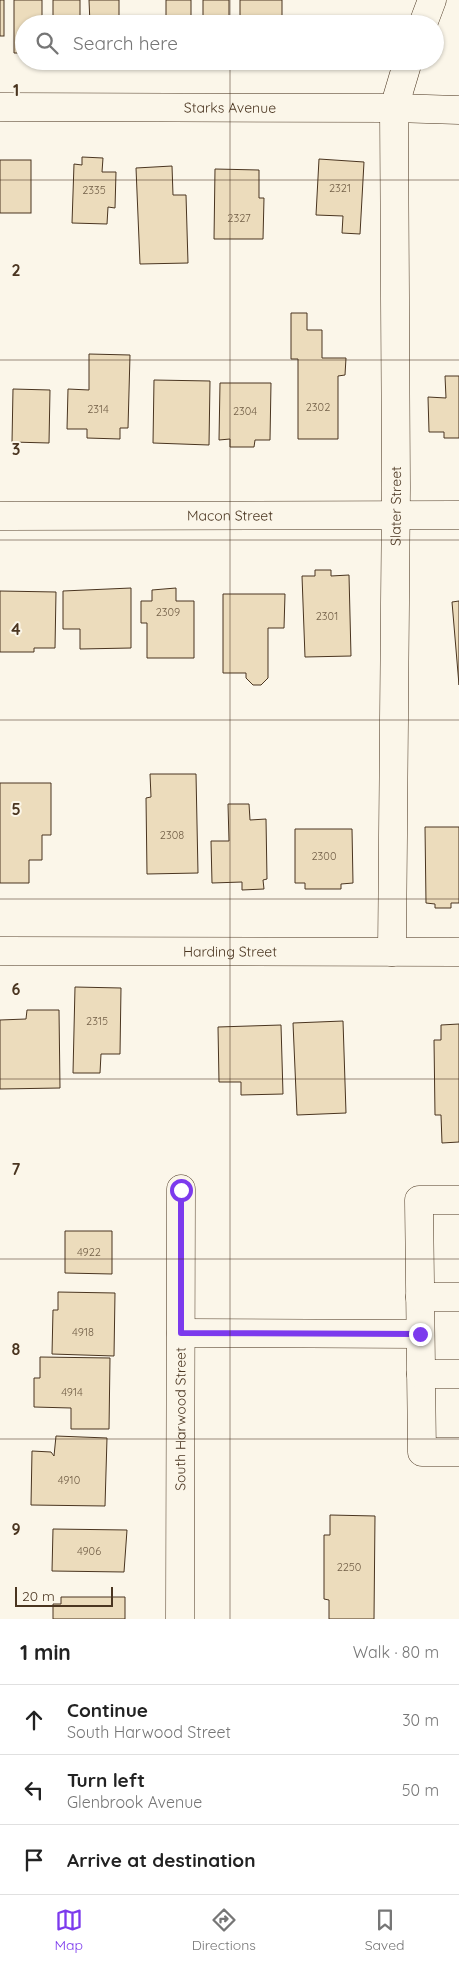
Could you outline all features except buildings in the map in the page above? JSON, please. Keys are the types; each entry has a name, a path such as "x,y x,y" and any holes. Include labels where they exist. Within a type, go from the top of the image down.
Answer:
{"street":[{"path":"426,15 432,0"},
{"name":"Slater Street","path":"392,952 396,515 394,108 405,70"},
{"name":"Starks Avenue","path":"0,107 394,108 459,110"},
{"name":"Macon Street","path":"0,516 459,516"},
{"name":"Harding Street","path":"0,951 459,952"},
{"name":"South Harwood Street","path":"180,1619 181,1190"},
{"path":"459,1200 419,1200 422,1452 459,1452"},
{"path":"420,1297 459,1297"},
{"path":"181,1333 420,1334"},
{"path":"421,1374 459,1374"}],"route":[{"path":"181,1190 181,1333 420,1334"}]}
